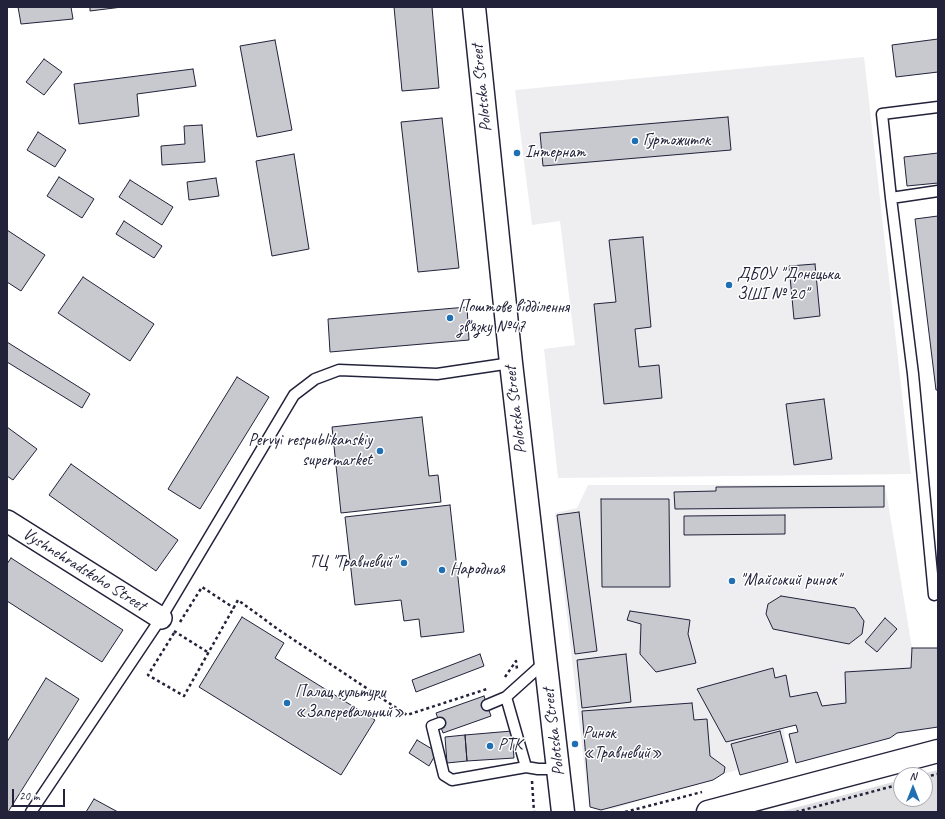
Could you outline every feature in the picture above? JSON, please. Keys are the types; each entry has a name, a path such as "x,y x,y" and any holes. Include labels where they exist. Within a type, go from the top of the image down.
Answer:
{"main road":[{"name":"Polotska Street","path":"474,7 511,363 563,812"},
{"path":"708,812 741,808 938,751"}],"street":[{"name":"Vyshnehradskoho Street","path":"7,521 168,625"}],"lane":[{"path":"934,595 913,374 882,114 938,107"},
{"path":"891,198 938,191"},
{"path":"31,812 168,625 294,395 316,379 339,370 437,374 511,363"},
{"path":"487,705 506,697 546,660"},
{"path":"506,697 529,767"},
{"path":"440,723 432,726 444,774 452,780 529,767 538,769 558,769"}],"path":[{"path":"234,608 202,587 168,625 148,675 184,696 209,653 234,608 238,600 279,630 407,715 494,686"},
{"path":"168,625 209,653"},
{"path":"505,678 516,661 520,684"},
{"path":"529,767 534,812"},
{"path":"796,812 893,786"}],"shaded area":[{"name":"ДБОУ \"Донецька ЗШІ № 20\"","path":"864,57 911,474 558,478 544,349 575,345 560,221 532,225 515,90"},
{"name":"\"Майський ринок\"","path":"588,485 885,485 912,648 911,668 846,672 846,703 822,706 782,715 787,754 613,809 589,806 555,513 577,508"},
{"path":"938,770 938,812 779,812 893,782 893,807 933,807 933,771"}],"building":[{"path":"18,7 71,7 73,19 21,24"},
{"path":"90,7 122,7 90,11"},
{"path":"394,7 432,7 439,88 402,91"},
{"path":"938,39 938,72 896,77 892,45"},
{"path":"275,40 292,130 257,137 240,46"},
{"path":"44,59 62,72 44,95 26,82"},
{"path":"193,69 196,86 137,94 139,116 79,124 74,84"},
{"name":"Гуртожиток","path":"728,117 731,150 543,166 540,133"},
{"path":"442,118 459,268 418,272 401,122"},
{"path":"202,125 205,162 162,165 161,146 185,144 184,126"},
{"path":"38,132 66,150 55,167 27,150"},
{"path":"938,153 938,183 907,186 904,157"},
{"path":"294,154 309,249 272,256 256,161"},
{"path":"59,177 94,199 82,218 47,196"},
{"path":"216,178 219,196 189,200 187,182"},
{"path":"130,180 173,207 162,225 119,197"},
{"path":"938,216 938,390 936,390 915,219"},
{"path":"124,221 162,246 154,258 116,234"},
{"path":"7,230 45,255 21,291 7,282"},
{"path":"643,237 651,327 635,329 639,367 659,365 662,398 604,404 594,304 616,302 609,240"},
{"path":"815,264 820,316 794,319 789,266"},
{"path":"83,277 154,324 130,361 58,313"},
{"path":"467,307 469,340 330,352 328,319"},
{"path":"7,342 90,394 82,408 7,362"},
{"path":"237,377 269,397 200,509 168,489"},
{"path":"824,399 832,459 794,465 786,404"},
{"name":"Pervyi respublikanskiy supermarket","path":"422,417 429,476 438,475 441,502 341,513 332,427"},
{"path":"7,427 37,449 13,480 7,476"},
{"path":"71,464 178,540 156,571 49,495"},
{"path":"884,486 884,507 675,509 674,492 716,491 716,487"},
{"path":"601,499 669,499 670,587 602,587"},
{"path":"450,505 464,632 421,637 419,619 404,621 401,600 355,605 345,517"},
{"path":"579,512 597,651 575,654 557,515"},
{"path":"785,515 785,534 684,535 684,516"},
{"path":"11,558 123,630 102,662 7,601 7,564"},
{"path":"781,596 855,608 864,621 862,634 849,644 773,629 766,614 768,604"},
{"path":"630,611 690,620 688,634 696,663 656,672 640,654 641,624 627,620"},
{"name":"Палац культури «Заперевальний»","path":"242,617 284,643 275,658 375,720 341,775 199,687"},
{"path":"885,618 897,629 877,652 865,642"},
{"path":"912,648 938,648 938,727 897,733 890,738 796,763 789,734 798,732 796,725 726,742 697,689 773,668 775,678 786,675 790,697 817,692 822,706 846,703 845,672 911,668"},
{"path":"480,654 484,666 416,692 412,680"},
{"path":"626,654 631,702 582,708 577,660"},
{"path":"46,678 79,699 7,812 7,742"},
{"path":"484,696 491,716 443,733 436,713"},
{"path":"692,703 694,720 707,719 710,756 725,767 724,773 713,780 601,810 590,807 582,711"},
{"name":"РТК","path":"512,731 514,758 467,761 465,735"},
{"path":"780,731 788,762 740,775 731,744"},
{"path":"465,735 467,761 447,763 445,737"},
{"path":"417,740 437,752 429,766 409,753"},
{"path":"94,799 118,812 86,812"}],"place":[{"name":"Гуртожиток","path":"635,141"},
{"name":"Інтернат","path":"517,153"},
{"name":"ДБОУ \"Донецька ЗШІ № 20\"","path":"729,285"},
{"name":"Поштове відділення зв'язку №47","path":"450,318"},
{"name":"Pervyi respublikanskiy supermarket","path":"380,451"},
{"name":"ТЦ \"Травневий\"","path":"404,563"},
{"name":"Народная","path":"442,570"},
{"name":"\"Майський ринок\"","path":"732,581"},
{"name":"Палац культури «Заперевальний»","path":"287,703"},
{"name":"Ринок «Травневий»","path":"575,744"},
{"name":"РТК","path":"490,746"}]}
